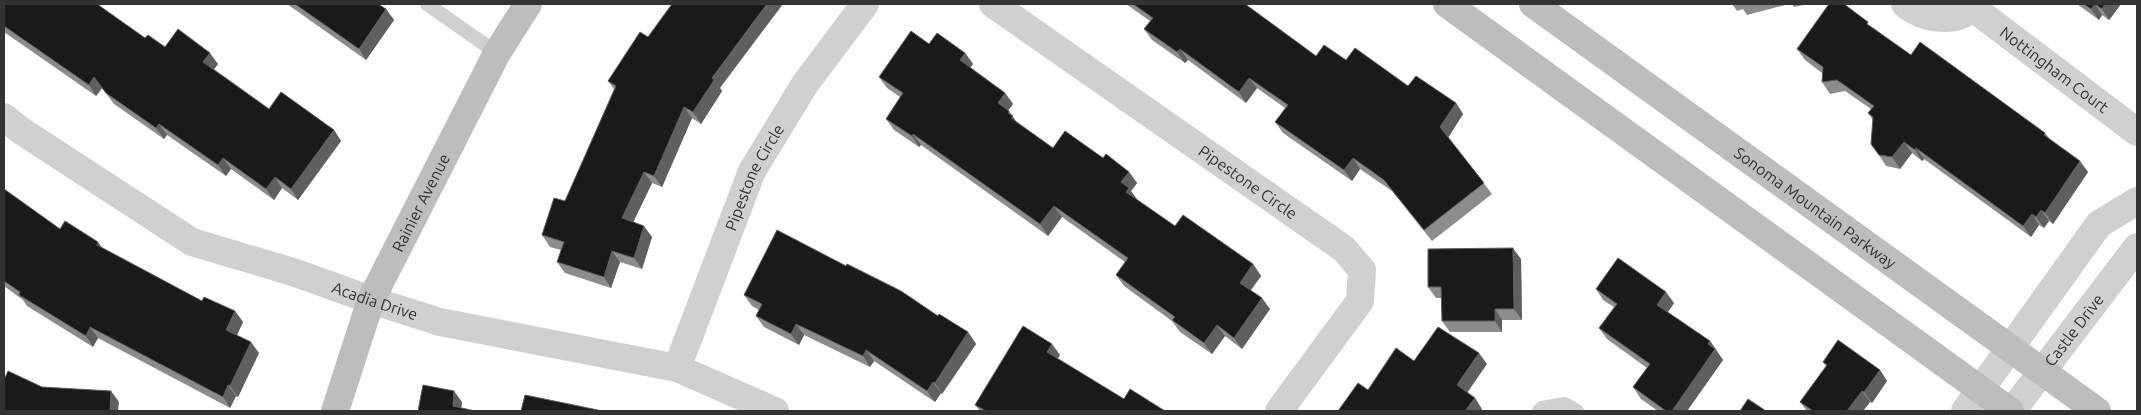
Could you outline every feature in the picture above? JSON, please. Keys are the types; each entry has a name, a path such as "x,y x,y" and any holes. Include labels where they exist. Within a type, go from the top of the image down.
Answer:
{"main road":[{"name":"Rainier Avenue","path":"335,411 371,300 497,53 528,4"},
{"path":"1447,4 1973,400 2011,411"},
{"name":"Sonoma Mountain Parkway","path":"1533,4 2098,411"}],"street":[{"name":"Pipestone Circle","path":"677,368 752,171 805,84 866,4"},
{"name":"Pipestone Circle","path":"993,4 1344,249 1362,270 1360,301 1279,411"},
{"name":"Nottingham Court","path":"1904,4 1915,12 1942,19 1956,17 1975,6 2137,132"},
{"name":"Acadia Drive","path":"4,117 20,130 192,242 293,272 440,322 677,368 775,411"},
{"path":"1973,400 2099,224 2137,201"},
{"name":"Castle Drive","path":"2011,411 2137,247"}],"lane":[{"path":"427,4 497,53"},
{"path":"1540,411 1542,408 1565,404 1577,411"}],"building":[{"path":"4,4 97,4 145,38 148,35 165,47 178,29 210,53 203,62 269,109 281,92 334,130 291,189 275,177 266,189 223,158 218,165 159,124 156,128 106,93 94,77 89,85 4,26"},
{"path":"295,4 378,4 386,9 359,49"},
{"path":"672,4 767,4 712,78 714,80 693,112 684,107 654,176 644,172 622,218 644,226 634,258 612,251 604,277 557,262 564,242 542,235 554,198 565,201 616,86 608,81 640,32 648,37"},
{"path":"1133,4 1245,4 1316,56 1324,45 1346,60 1355,48 1408,86 1416,76 1456,103 1440,127 1484,183 1424,230 1384,180 1353,158 1344,170 1275,122 1288,105 1249,78 1239,92 1180,49 1177,52 1144,29 1153,18"},
{"path":"1829,4 1844,4 1868,22 1867,24 1911,55 1920,42 2045,133 2044,135 2080,161 2045,213 2041,210 2036,217 2032,214 2023,226 1916,148 1915,150 1904,142 1892,157 1879,155 1871,144 1873,117 1868,113 1874,106 1837,80 1822,82 1823,67 1797,49"},
{"path":"2084,4 2095,4 2091,9"},
{"path":"2095,4 2105,4 2102,9"},
{"path":"911,31 929,44 937,33 965,53 960,60 1005,93 998,103 1009,111 1008,113 1013,116 1011,118 1053,148 1065,131 1103,158 1106,154 1129,172 1121,182 1129,188 1126,192 1175,226 1183,215 1253,264 1240,283 1262,298 1234,338 1217,325 1204,343 1172,320 1175,317 1116,275 1128,258 1054,206 1040,224 913,134 912,136 886,119 903,93 879,77"},
{"path":"4,189 60,229 65,221 98,242 97,245 202,301 204,297 235,311 226,330 251,342 223,397 90,327 86,336 19,295 20,292 4,281"},
{"path":"777,230 846,266 847,264 901,291 938,316 939,314 968,332 935,383 933,382 927,391 866,350 863,356 796,324 791,334 756,316 762,304 744,295"},
{"path":"1513,248 1514,309 1495,309 1495,321 1442,321 1441,287 1428,287 1428,249"},
{"path":"1618,258 1666,292 1657,305 1710,341 1708,344 1715,349 1672,411 1666,411 1633,387 1650,364 1599,328 1617,304 1596,289"},
{"path":"1023,326 1052,344 1047,352 1124,399 1130,389 1165,411 986,411 975,405"},
{"path":"1438,327 1479,353 1457,385 1475,398 1465,411 1338,411 1358,383 1368,390 1396,348 1414,361"},
{"path":"1838,340 1880,370 1847,411 1813,411 1800,402 1827,365 1823,362"},
{"path":"8,371 42,387 111,391 110,411 4,411 4,380"},
{"path":"423,385 454,391 453,406 475,411 418,411"},
{"path":"525,395 598,410 598,411 521,411"},
{"path":"1748,399 1766,411 1740,411"}]}
